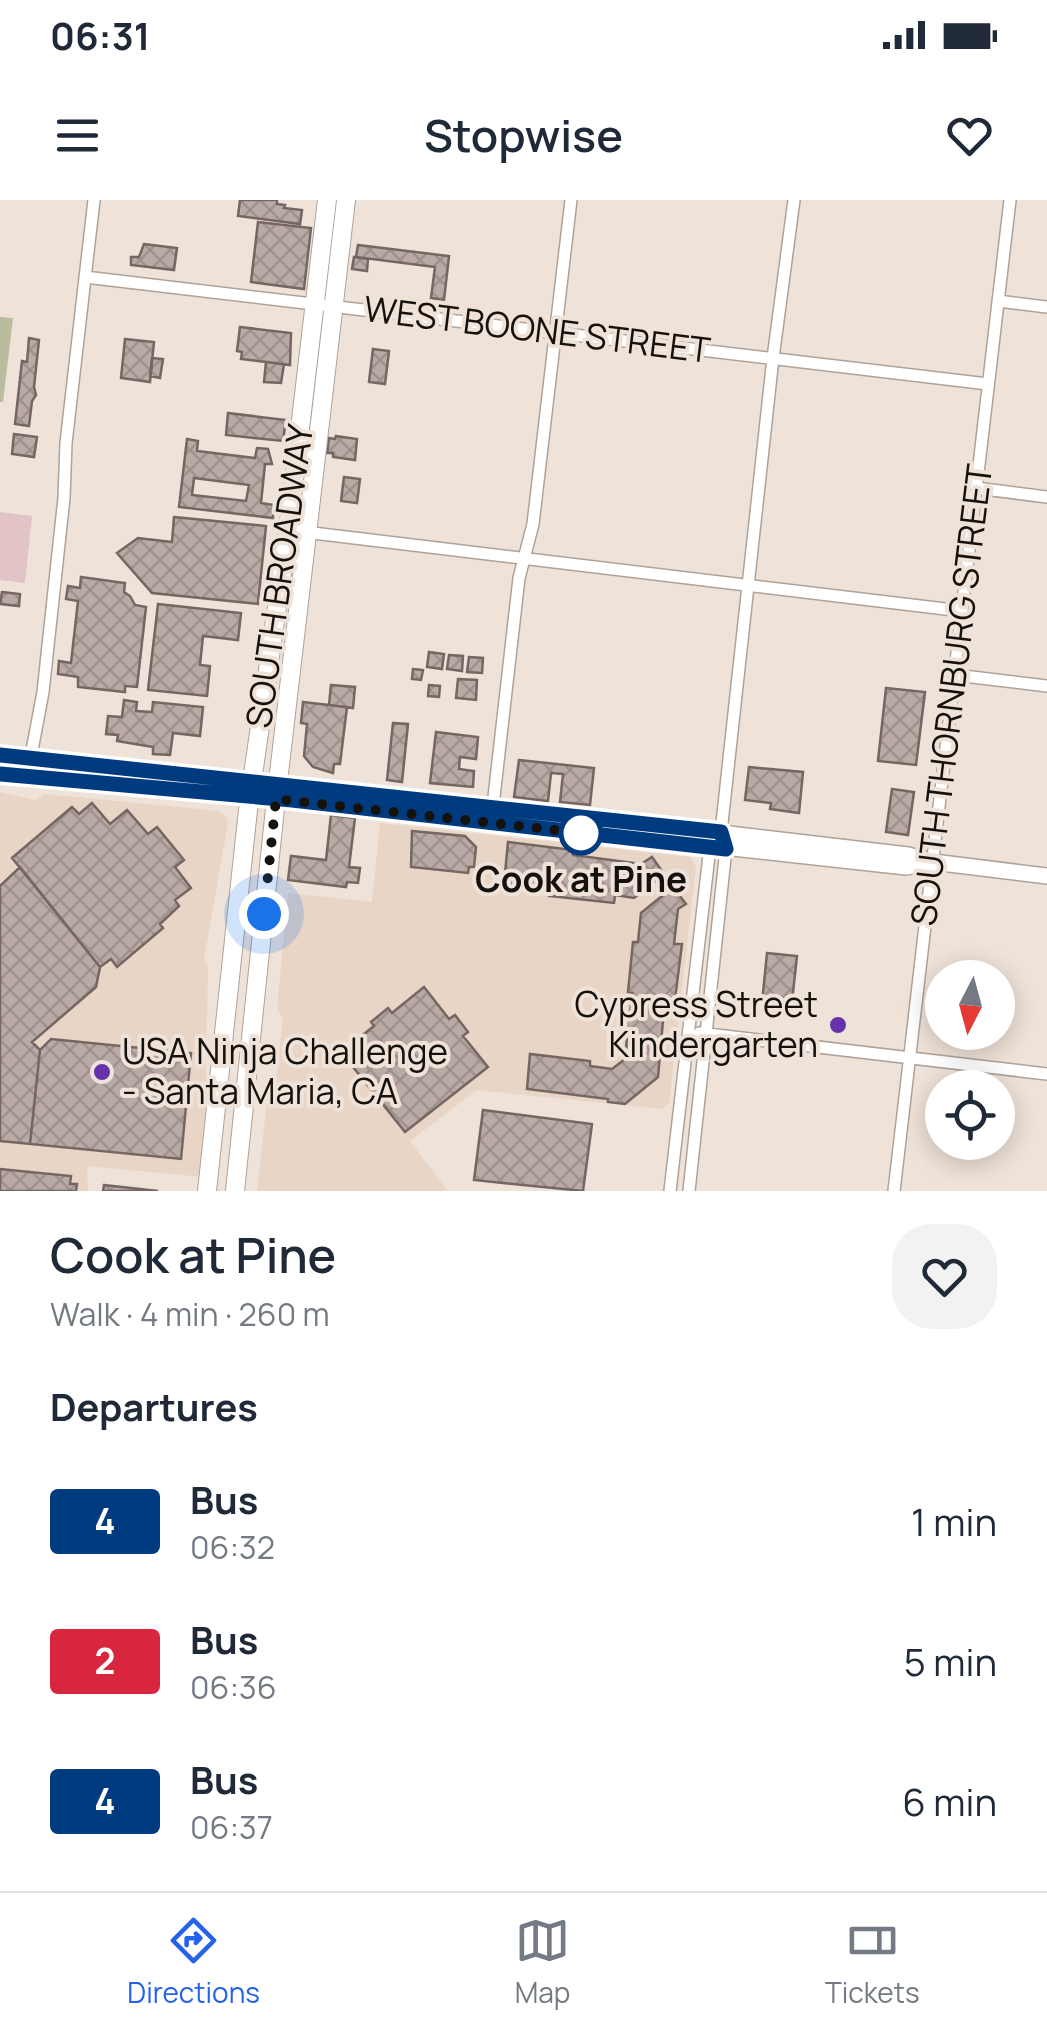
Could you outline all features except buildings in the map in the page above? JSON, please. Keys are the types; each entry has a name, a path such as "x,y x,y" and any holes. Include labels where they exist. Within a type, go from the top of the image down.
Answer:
{"main road":[{"name":"SOUTH BROADWAY","path":"235,1191 308,533 325,305 327,200"},
{"name":"SOUTH BROADWAY","path":"207,1191 251,788 288,530 346,200"}],"street":[{"path":"27,777 63,511 66,443 94,200"},
{"path":"490,824 522,560 533,524 572,200"},
{"path":"670,1191 688,1032 721,832 794,200"},
{"name":"SOUTH THORNBURG STREET","path":"894,1191 1010,200"},
{"name":"WEST BOONE STREET","path":"85,277 988,384"},
{"path":"998,302 1047,307"},
{"path":"976,488 1047,497"},
{"path":"288,530 962,612"},
{"path":"954,675 1047,686"},
{"path":"0,755 490,824 906,867 933,862"},
{"path":"0,774 251,788"},
{"path":"277,791 494,806 908,854 933,862 1047,876"},
{"path":"688,1191 706,1034 718,848"},
{"path":"688,1032 1047,1074"}],"shaded area":[{"path":"0,317 13,318 3,402 0,402"},
{"path":"0,512 32,516 25,583 0,580"},
{"path":"0,792 35,800 44,794 219,811 226,817 204,959 208,967 204,1177 87,1166 88,1191 0,1191"},
{"path":"380,823 690,857 696,867 669,1103 662,1109 477,1090 410,1141 444,1191 257,1191 268,1091 275,1087 283,1018 277,1009 288,893 372,902"}],"bus line":[{"name":"4","path":"0,755 721,832 726,849 292,800 0,774"}],"place":[{"name":"Cook at Pine","path":"581,833"},
{"name":"Cypress Street Kindergarten","path":"838,1025"},
{"name":"USA Ninja Challenge - Santa Maria, CA","path":"102,1072"}],"route":[{"path":"264,914 276,799 581,833"}]}
